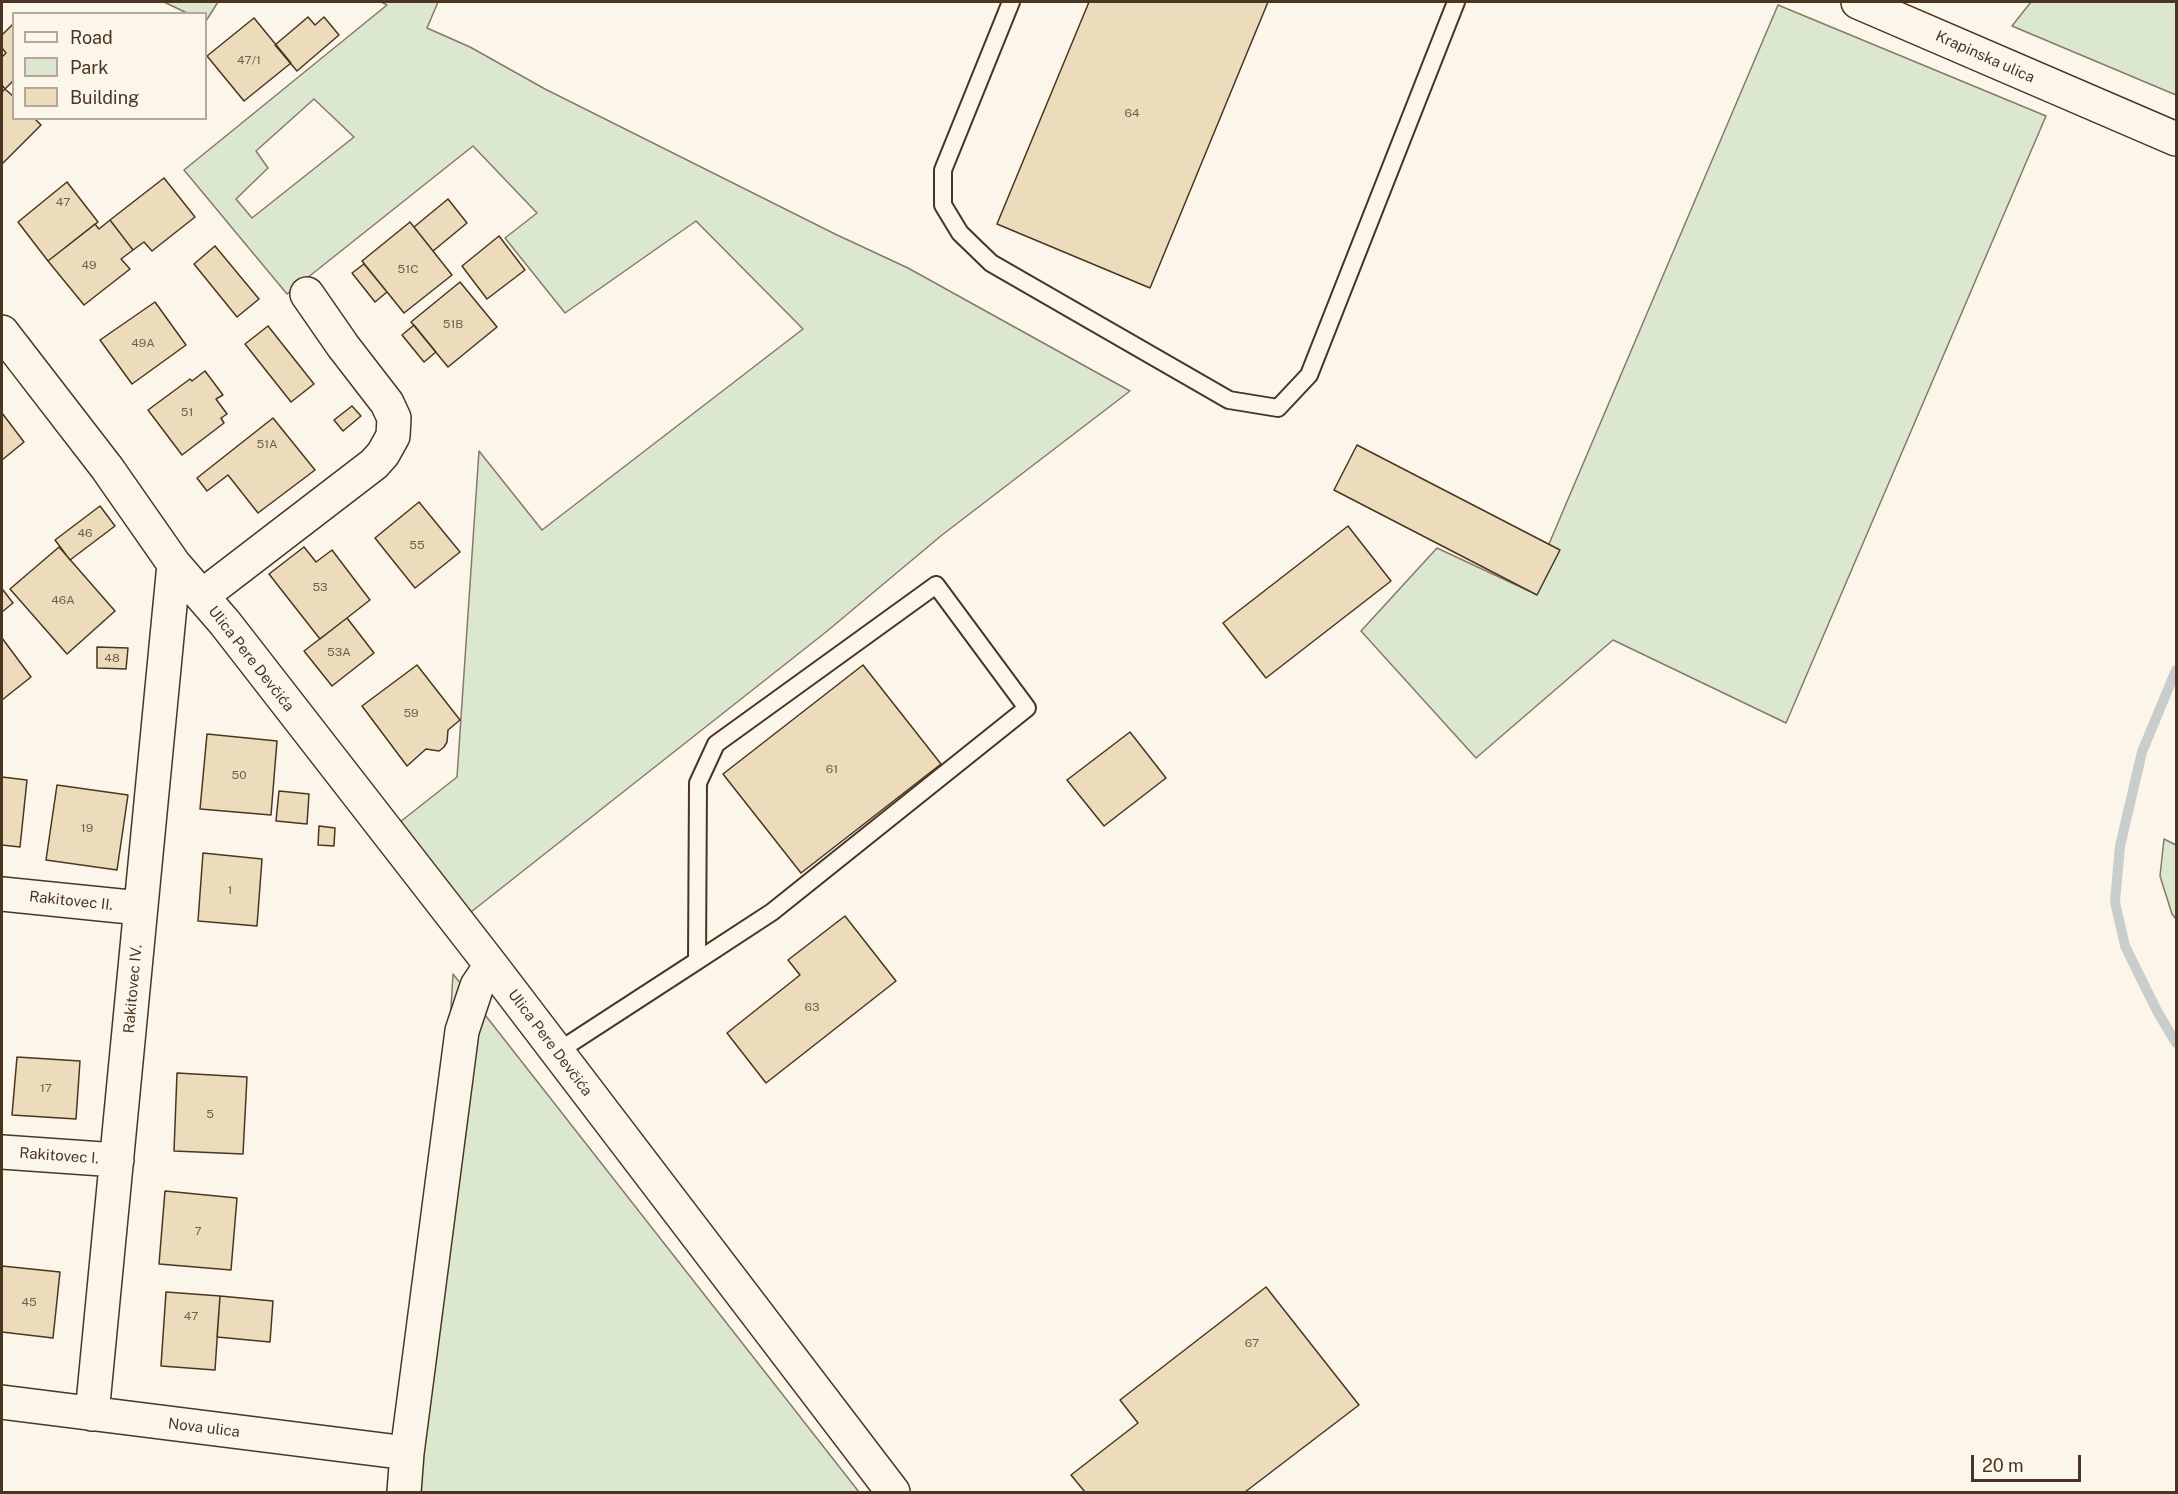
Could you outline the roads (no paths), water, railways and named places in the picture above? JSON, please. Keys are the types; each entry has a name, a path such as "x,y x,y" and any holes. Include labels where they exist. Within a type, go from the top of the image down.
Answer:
{"street":[{"name":"Krapinska ulica","path":"1858,2 2176,139"},
{"name":"Ulica Pere Devčića","path":"202,596 374,464 383,454 393,436 394,418 387,402 343,346 307,294"},
{"name":"Ulica Pere Devčića","path":"2,332 107,468 174,564 232,632 491,965 893,1492"},
{"name":"Rakitovec IV.","path":"92,1413 174,564"},
{"name":"Rakitovec II.","path":"2,894 140,908"},
{"path":"404,1492 407,1453 462,1031 477,986 491,965"},
{"name":"Rakitovec I.","path":"2,1152 117,1160"},
{"name":"Nova ulica","path":"2,1402 407,1453"}],"lane":[{"path":"1011,2 943,170 943,205 960,233 991,263 1229,400 1278,408 1309,375 1456,2"},
{"path":"557,1052 697,962 772,912 1027,708 936,585 716,744 698,783 697,962"}],"waterway":[{"path":"2176,670 2142,752 2120,846 2115,902 2125,946 2157,1011 2176,1043"}]}
